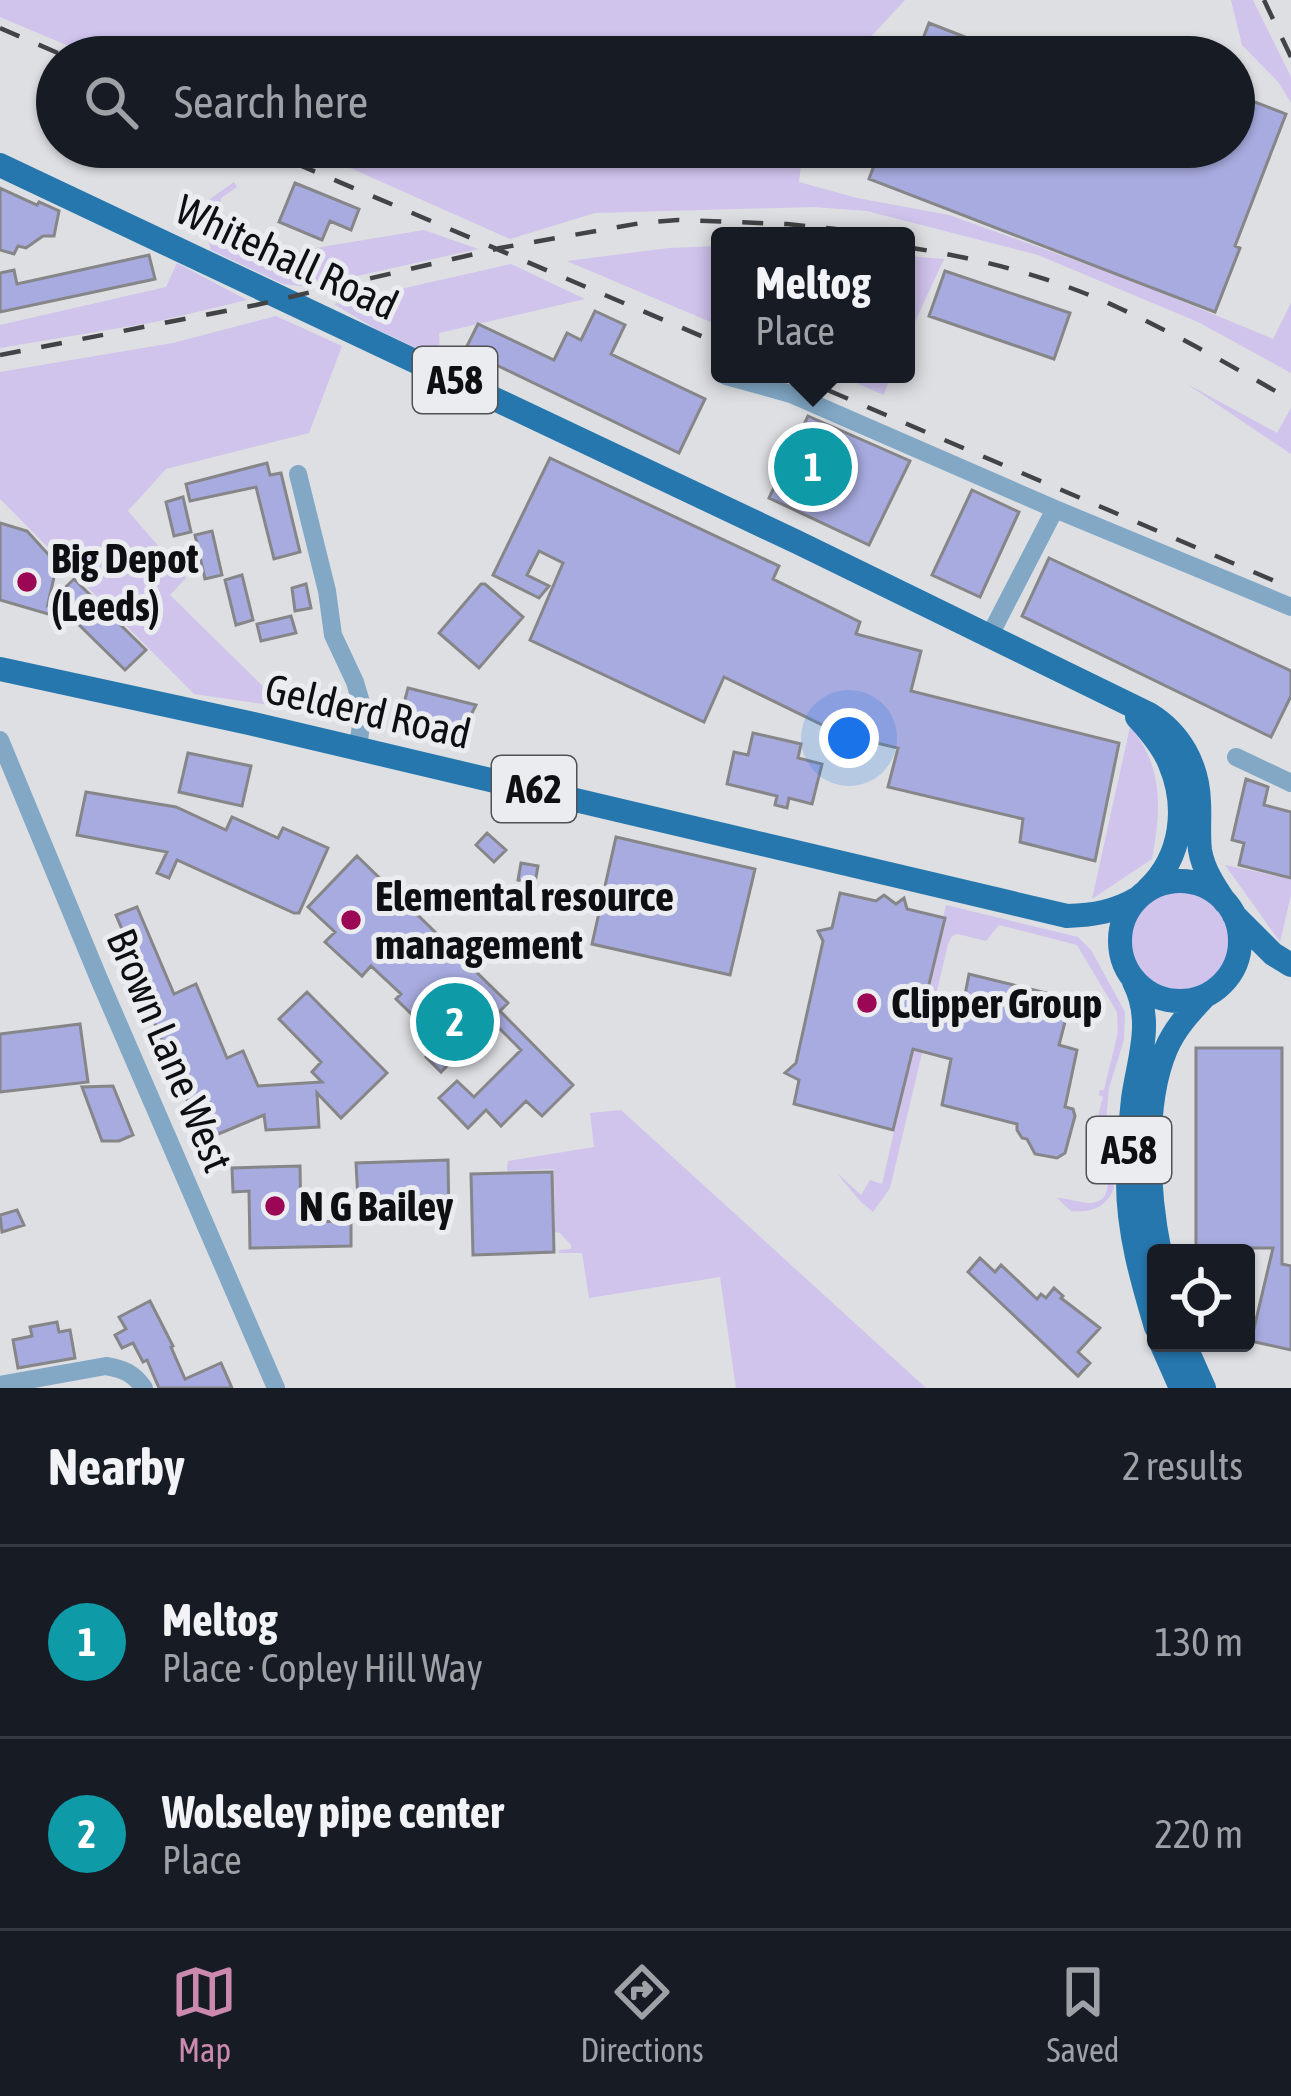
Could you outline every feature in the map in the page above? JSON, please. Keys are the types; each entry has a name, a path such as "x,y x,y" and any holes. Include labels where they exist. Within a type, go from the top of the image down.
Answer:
{"main road":[{"name":"Whitehall Road","path":"0,165 990,634 1162,722 1189,756 1199,795 1200,851 1205,869 1229,907"},
{"name":"Gelderd Road","path":"0,669 358,748 1067,916 1098,915 1140,896"},
{"name":"Whitehall Road","path":"1123,702 1164,751 1178,794 1179,821 1170,865 1140,896"},
{"path":"1140,896 1160,884 1197,884 1229,907 1240,943 1230,974 1185,1018 1166,1049 1150,1142 1150,1188 1159,1244"},
{"name":"A58","path":"1140,896 1124,920 1120,937 1146,1020 1134,1096 1128,1185 1132,1234 1147,1292"},
{"name":"A58","path":"1229,907 1251,935 1291,968"},
{"name":"Gelderd Road","path":"1067,916 1102,938 1128,970"},
{"path":"1128,970 1143,988 1176,1001 1213,990 1243,972 1291,968"},
{"path":"1165,1352 1181,1388"},
{"path":"1188,1352 1204,1388"}],"street":[{"path":"752,383 791,394 1291,607"},
{"path":"298,474 333,635 363,710 358,748"},
{"path":"990,634 1055,509"},
{"name":"Brown Lane West","path":"2,750 276,1388"},
{"path":"1236,757 1291,783"},
{"path":"0,1385 106,1366 136,1376 144,1388"}],"shaded area":[{"path":"0,0 905,0 872,36 45,36 0,17"},
{"path":"1231,0 1253,0 1291,77 1291,103 1255,58 1255,36 1240,36"},
{"path":"350,168 801,168 799,182 949,215 1133,281 1273,339 1291,303 1291,373 1198,322 1038,255 867,211 814,207 595,213 510,239"},
{"path":"234,182 237,187 221,198 221,216 231,239 249,259 424,230 478,249 308,287 283,284 211,250 203,225 210,199"},
{"path":"711,246 711,322 567,261"},
{"path":"915,257 944,259 915,322"},
{"path":"177,263 247,300 155,322 0,348 0,325 166,287"},
{"path":"511,264 585,299 439,333 440,359 334,304"},
{"path":"276,316 342,346 309,433 166,469 128,511 186,578 170,595 284,707 194,694 0,499 0,372 173,343"},
{"path":"856,383 888,383 884,395"},
{"path":"1187,384 1277,433 1291,408 1291,454"},
{"path":"1130,727 1149,757 1157,790 1152,859 1092,899"},
{"path":"1225,865 1291,879 1280,942"},
{"path":"1179,892 1198,896 1213,907 1224,922 1228,941 1224,960 1213,975 1198,986 1179,990 1160,986 1145,975 1134,960 1130,941 1134,922 1145,907 1160,896"},
{"path":"946,905 1078,937 1091,950 1125,1012 1124,1040 1109,1088 1105,1130 1114,1188 1097,1207 1071,1211 1057,1198 1087,1203 1106,1193 1104,1156 1097,1154 1101,1134 1094,1131 1103,1097 1100,1090 1104,1090 1118,1032 1117,1012 1077,945 999,925 986,941 958,934 948,944 890,1188 873,1212 836,1172 861,1195 870,1180 882,1184"},
{"path":"621,1110 926,1388 736,1388 720,1277 589,1298 582,1253 559,1253 571,1245 555,1232 554,1169 507,1171 508,1161 594,1147 590,1113"}],"building":[{"path":"929,23 962,36 924,36"},
{"path":"1255,102 1286,114 1215,312 869,179 873,168 1255,168"},
{"path":"295,183 359,209 351,230 330,221 322,240 279,222"},
{"path":"0,188 59,211 54,236 43,236 26,248 18,246 14,254 0,250"},
{"path":"149,255 155,279 0,312 0,273 14,270 17,284"},
{"path":"945,271 1070,313 1054,359 929,316"},
{"path":"595,311 625,325 611,354 705,399 679,453 465,350 478,324 554,360 567,333 581,340"},
{"path":"808,416 910,461 869,545 769,498"},
{"path":"550,458 779,566 773,579 860,622 856,634 921,651 911,691 1119,743 1095,861 1020,842 1023,819 888,787 898,748 843,735 724,677 704,722 530,640 563,563 539,551 527,575 549,586 539,598 493,575"},
{"path":"267,463 270,475 281,473 300,552 274,559 256,487 190,501 186,484"},
{"path":"972,490 1019,512 980,597 932,575"},
{"path":"183,497 191,532 174,536 166,502"},
{"path":"0,523 27,531 57,564 48,604 74,579 146,650 125,670 76,622 0,600"},
{"path":"212,531 222,575 205,579 195,535"},
{"path":"1049,558 1291,671 1291,696 1271,737 1022,616"},
{"path":"242,575 253,620 236,625 225,580"},
{"path":"306,584 311,608 295,611 292,588"},
{"path":"481,584 523,617 479,668 439,633"},
{"path":"291,616 296,633 261,641 257,624"},
{"path":"408,688 476,705 462,733 400,719"},
{"path":"753,733 801,744 798,758 822,764 812,804 789,798 787,808 775,805 777,796 727,784 734,752 748,755"},
{"path":"188,753 251,766 242,806 179,792"},
{"path":"1246,779 1268,787 1264,805 1291,812 1291,878 1239,865 1244,843 1232,840"},
{"path":"86,792 176,807 226,830 232,817 278,838 283,828 328,848 299,913 294,913 177,860 169,878 157,873 167,852 77,835"},
{"path":"487,833 506,850 494,862 476,845"},
{"path":"616,837 755,869 730,975 592,944"},
{"path":"357,856 508,1003 500,1011 573,1085 542,1116 526,1101 501,1126 486,1110 468,1128 439,1098 457,1081 474,1097 521,1050 491,1020 441,1072 426,1057 440,1042 396,999 401,994 371,966 362,976 325,942 335,932 308,907"},
{"path":"521,863 538,866 535,883 518,880"},
{"path":"840,893 876,901 884,895 896,904 904,898 907,909 945,918 922,1013 960,1021 969,974 1071,999 1059,1045 1077,1050 1065,1107 1073,1109 1075,1116 1065,1153 1057,1158 1035,1154 1017,1124 942,1105 951,1059 913,1049 893,1130 794,1104 799,1080 785,1073 796,1063 823,941 818,931 832,928"},
{"path":"137,907 174,994 196,984 227,1058 243,1051 258,1086 322,1082 312,1072 321,1062 279,1019 307,992 387,1073 341,1118 317,1093 319,1127 266,1130 264,1115 204,1140 147,1005 153,1003 116,915"},
{"path":"80,1024 88,1082 0,1092 0,1034"},
{"path":"1196,1048 1282,1048 1282,1264 1291,1266 1291,1350 1255,1342 1273,1248 1196,1244"},
{"path":"113,1086 133,1135 102,1141 82,1087"},
{"path":"448,1160 449,1216 395,1217 394,1198 358,1200 356,1163"},
{"name":"N G Bailey","path":"300,1166 301,1222 351,1221 351,1246 250,1248 249,1191 233,1192 232,1168"},
{"path":"552,1172 554,1252 473,1255 471,1174"},
{"path":"17,1210 24,1225 2,1232 0,1215"},
{"path":"980,1258 995,1272 1001,1265 1037,1299 1041,1294 1046,1298 1054,1288 1100,1328 1078,1352 1090,1363 1078,1376 968,1272"},
{"path":"150,1301 185,1379 221,1363 232,1388 159,1388 147,1360 143,1362 133,1343 122,1348 115,1335 126,1329 119,1317"},
{"path":"57,1322 59,1332 70,1330 75,1358 18,1368 13,1340 32,1336 30,1327"}],"railway":[{"path":"1264,0 1291,57"},
{"path":"0,28 36,44"},
{"path":"306,168 711,340"},
{"path":"0,355 256,305 500,248 641,223 678,220 816,227"},
{"path":"915,249 1015,270 1094,297 1291,400"},
{"path":"811,383 1291,588"}],"place":[{"name":"Meltog","path":"813,467"},
{"name":"Big Depot (Leeds)","path":"27,582"},
{"name":"Elemental resource management","path":"351,920"},
{"name":"Clipper Group","path":"867,1003"},
{"name":"Wolseley pipe center","path":"455,1022"},
{"name":"N G Bailey","path":"275,1206"}]}
